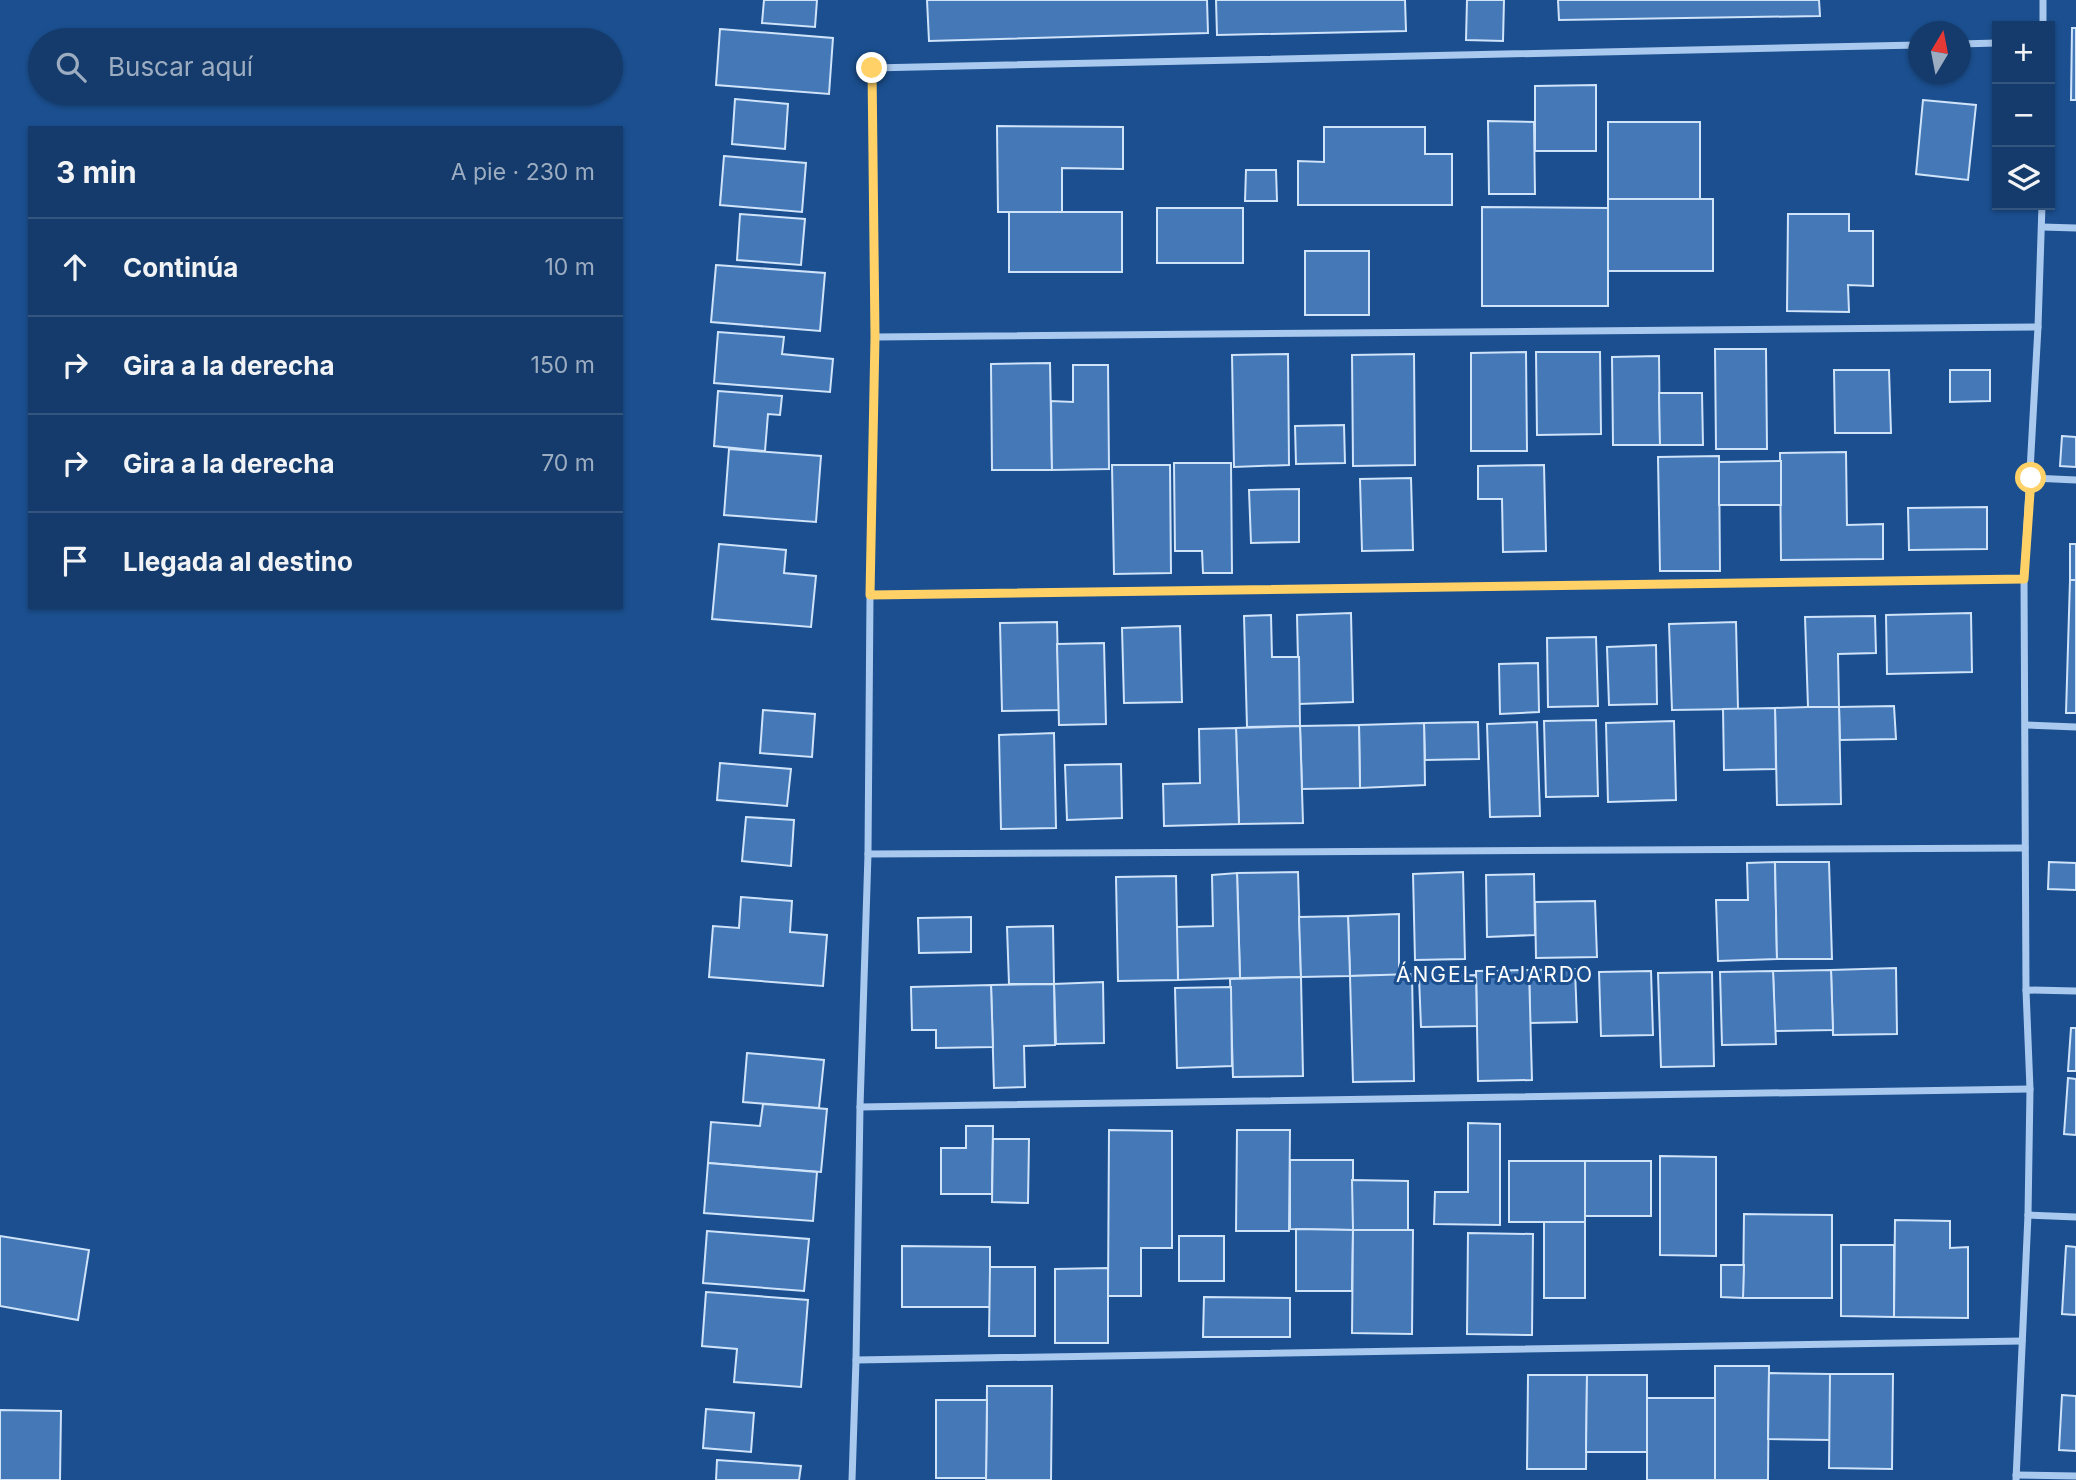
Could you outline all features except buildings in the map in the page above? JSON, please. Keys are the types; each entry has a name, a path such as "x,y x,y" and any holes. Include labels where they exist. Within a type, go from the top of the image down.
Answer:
{"street":[{"path":"2043,0 2043,21"},
{"path":"1971,44 1992,43"},
{"path":"852,1480 867,854 875,337 872,68 1908,45"},
{"path":"2042,210 2024,579 2026,990 2030,1089 2028,1215 2016,1478 2076,1476"},
{"path":"2042,226 2076,228"},
{"path":"875,337 2038,327"},
{"path":"2031,478 2076,480"},
{"path":"870,595 2024,579"},
{"path":"2026,725 2076,727"},
{"path":"867,854 2025,848"},
{"path":"2026,990 2076,991"},
{"path":"860,1107 2030,1089"},
{"path":"2028,1215 2076,1217"},
{"path":"856,1360 2022,1341"}],"district":[{"name":"ÁNGEL FAJARDO","path":"1495,975"}],"route":[{"path":"872,68 875,337 870,595 2024,579 2031,478"}]}
